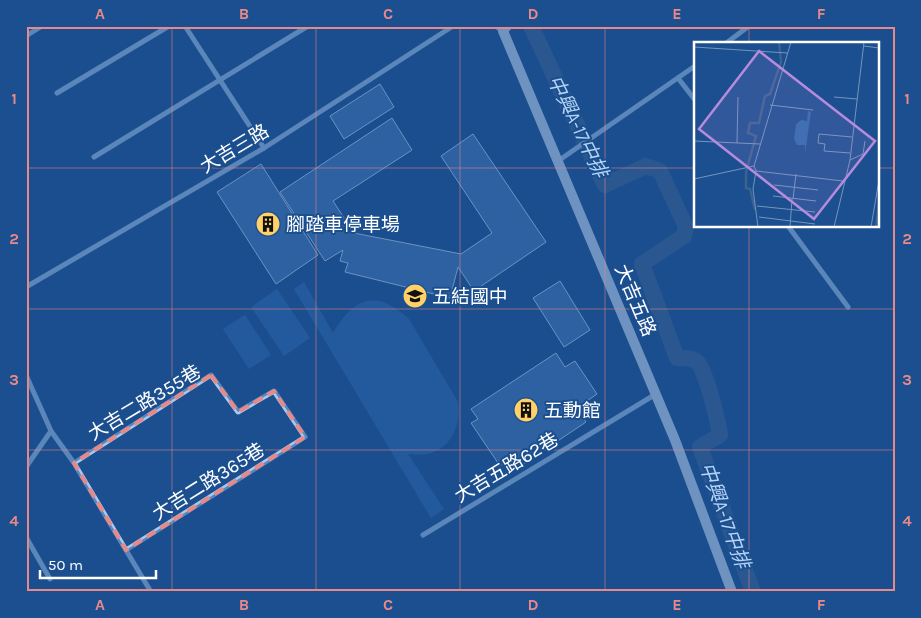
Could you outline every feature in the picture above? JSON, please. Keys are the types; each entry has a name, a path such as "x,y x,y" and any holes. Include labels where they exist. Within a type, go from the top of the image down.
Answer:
{"street":[{"path":"26,36 42,26"},
{"path":"57,93 169,26"},
{"path":"185,26 264,148"},
{"path":"94,156 308,26"},
{"name":"大吉三路","path":"26,288 264,148 453,26"},
{"path":"728,42 749,26"},
{"name":"大吉五路","path":"501,28 656,394 732,592"},
{"path":"558,161 694,67"},
{"path":"678,78 694,99"},
{"path":"789,228 848,307"},
{"path":"26,375 52,431 74,463 151,592"},
{"name":"大吉二路355巷","path":"74,463 211,375 238,412 274,391 305,437"},
{"name":"大吉五路62巷","path":"424,535 656,394"},
{"path":"26,467 52,431"},
{"name":"大吉二路365巷","path":"126,550 305,437"},
{"path":"26,537 50,579"}],"highlighted area":[{"path":"211,375 238,412 274,391 305,437 126,550 74,463"}],"shaded area":[{"path":"304,282 333,333 349,312 357,305 366,301 386,303 397,309 409,319 458,402 457,426 445,445 439,450 428,454 408,454 444,509 431,518 294,289"},
{"path":"277,289 310,338 284,356 251,307"},
{"path":"245,315 271,355 249,369 223,329"}],"building":[{"path":"380,84 394,107 344,139 330,116"},
{"path":"392,118 412,150 333,201 354,233 461,254 492,233 441,156 473,134 546,242 474,291 458,267 450,298 345,272 348,263 340,261 343,250 325,261 280,192"},
{"name":"腳踏車停車場","path":"261,164 318,255 276,284 217,192"},
{"path":"560,281 590,330 564,347 533,298"},
{"name":"五動館","path":"556,353 565,367 575,361 597,394 587,401 589,405 579,412 586,422 516,469 509,459 500,466 471,423 478,419 471,409"}],"waterway":[{"name":"中興A-17中排","path":"531,26 605,185 646,166 660,171 686,227 684,236 642,264 677,358 695,360 699,364 705,378 715,409 720,435 700,447 753,592"}],"place":[{"name":"腳踏車停車場","path":"268,224"},
{"name":"五結國中","path":"415,296"},
{"name":"五動館","path":"526,410"}]}
